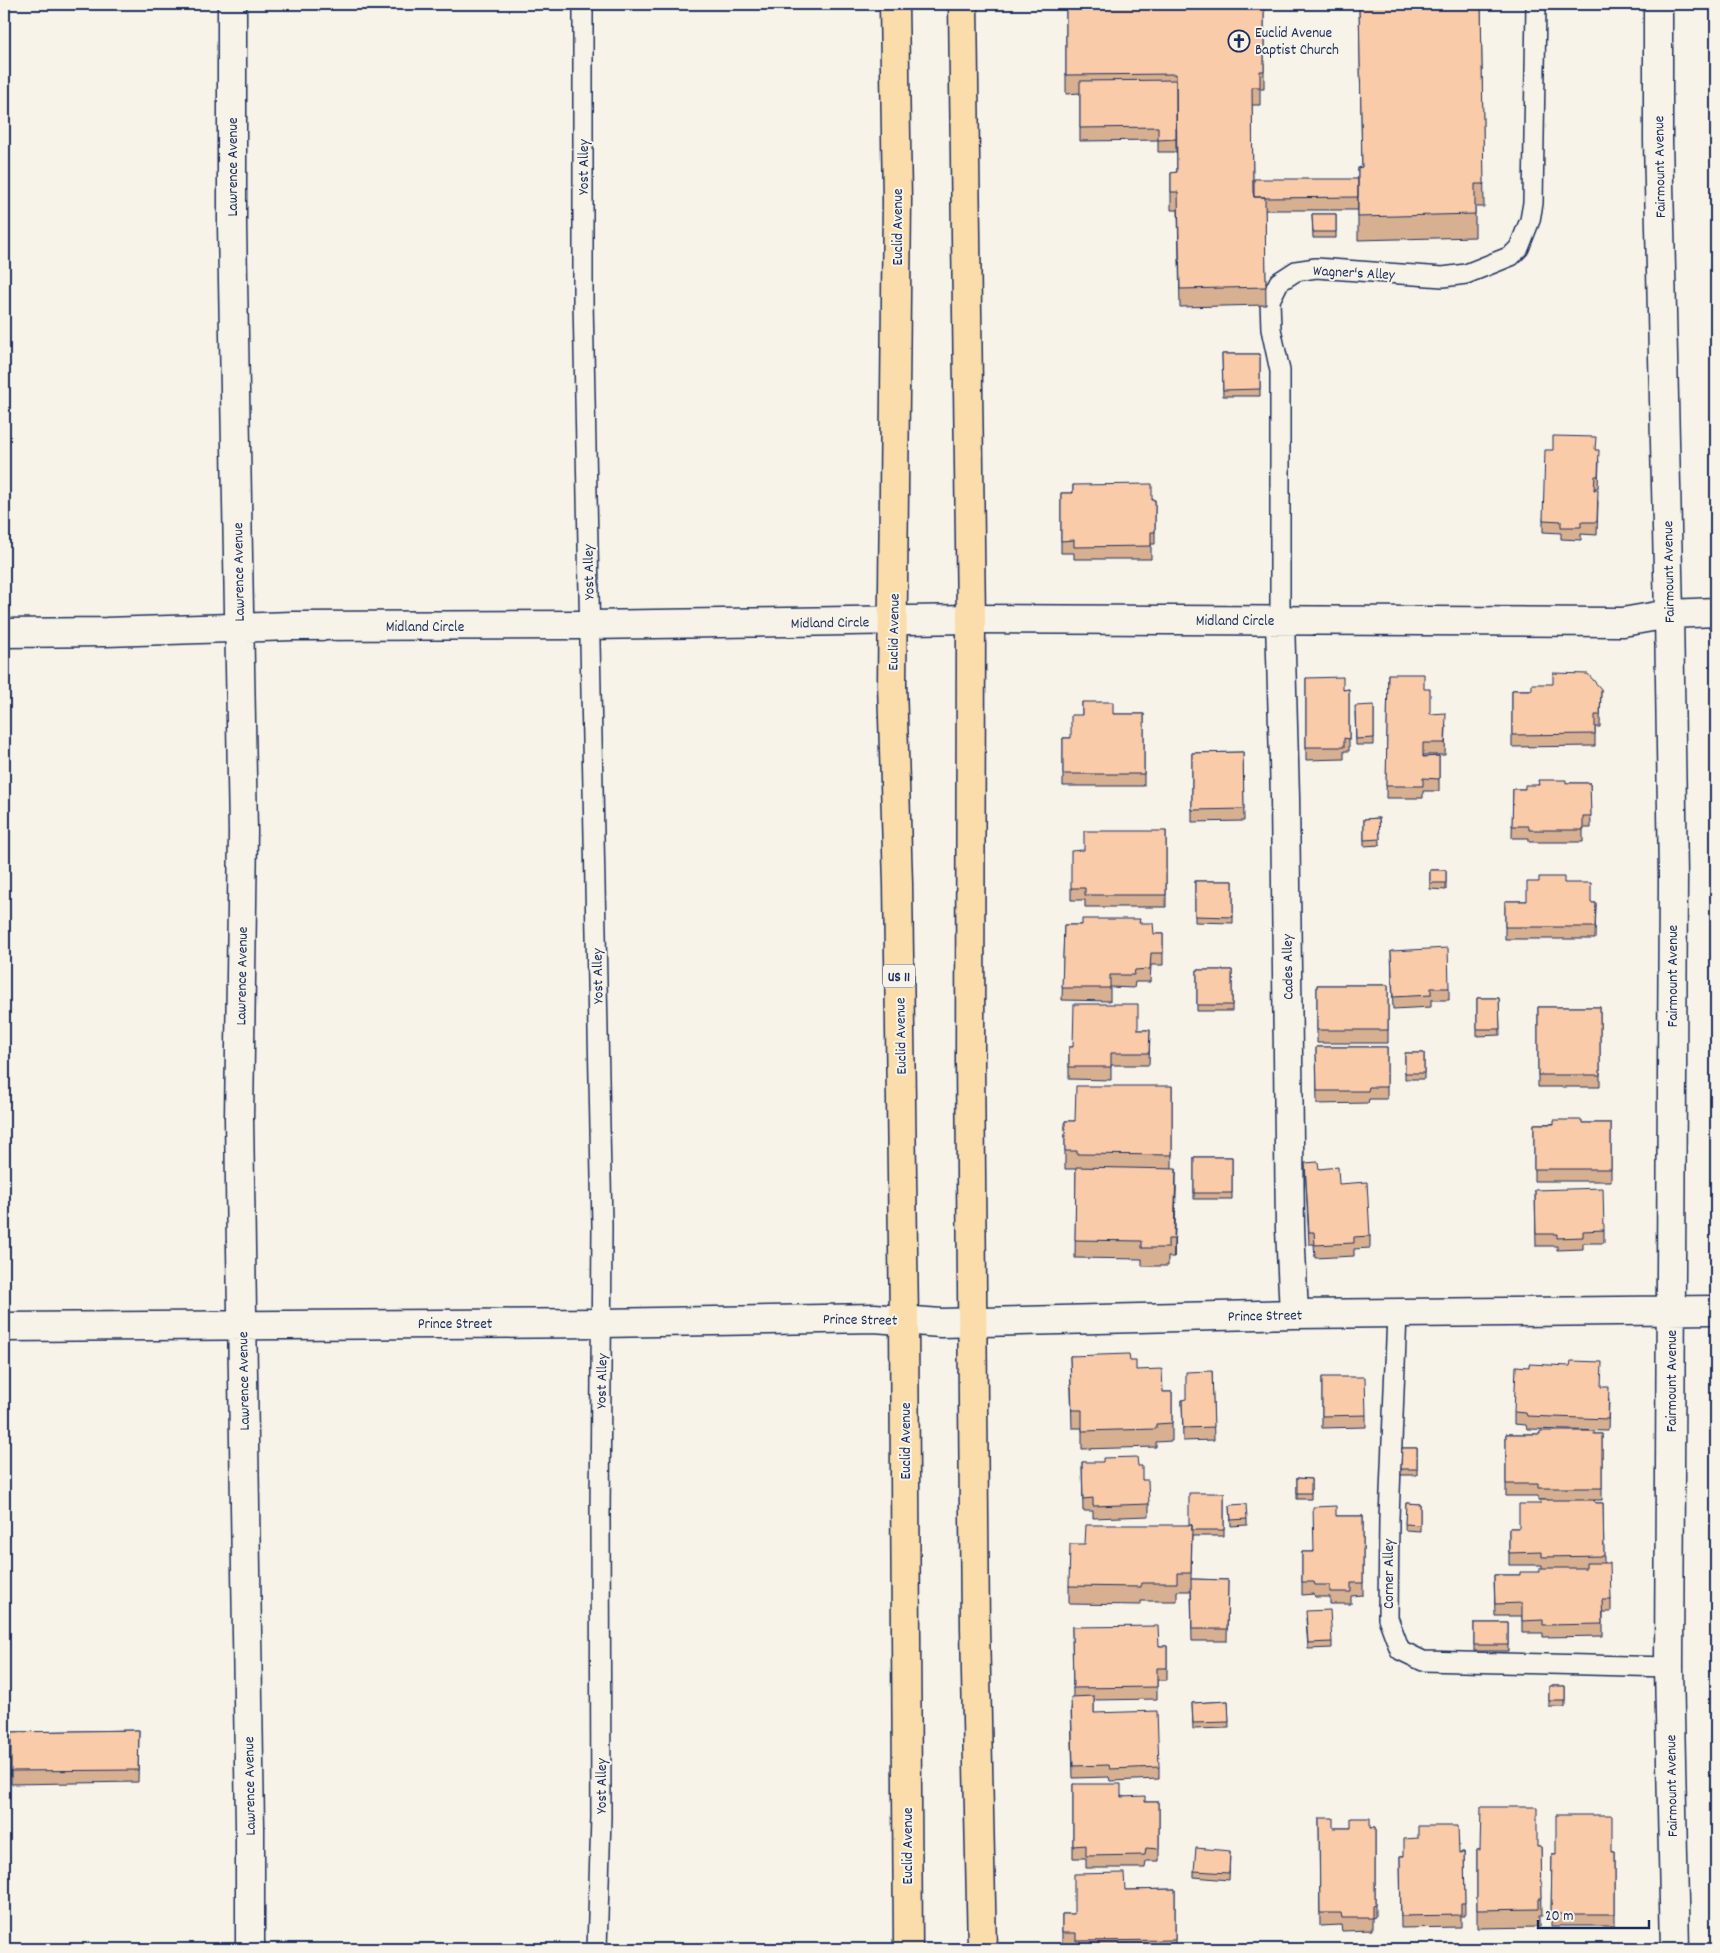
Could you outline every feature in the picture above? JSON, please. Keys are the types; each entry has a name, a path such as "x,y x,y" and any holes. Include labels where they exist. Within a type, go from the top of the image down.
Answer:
{"main road":[{"name":"Euclid Avenue","path":"894,4 897,201 892,684 898,884 904,1320 908,1949"},
{"path":"963,4 971,619 970,1061 975,1638 982,1949"}],"street":[{"name":"Lawrence Avenue","path":"232,4 232,224 243,832 239,1119 250,1808 250,1949"},
{"name":"Fairmount Avenue","path":"1658,4 1658,142 1670,614 1673,878 1669,1667 1675,1949"},
{"name":"Midland Circle","path":"4,633 292,626 589,625 971,619 1623,622 1670,614 1716,612"},
{"name":"Cades Alley","path":"1280,620 1285,797 1290,1228 1294,1314"},
{"name":"Prince Street","path":"4,1327 602,1323 874,1318 941,1323 1294,1314 1716,1310"}],"lane":[{"name":"Yost Alley","path":"583,4 583,291 602,1225 600,1509 601,1817 597,1949"},
{"name":"Wagner's Alley","path":"1280,620 1280,371 1270,330 1270,300 1279,282 1296,271 1316,268 1443,277 1466,274 1511,256 1519,248 1530,220 1532,202 1536,4"},
{"name":"Corner Alley","path":"1397,1314 1389,1518 1388,1618 1400,1650 1423,1661 1669,1667"}],"building":[{"path":"1066,4 1264,4 1264,71 1260,71 1260,87 1252,87 1253,192 1254,197 1265,197 1266,287 1180,289 1178,192 1171,192 1171,173 1177,172 1176,74 1066,75"},
{"path":"1359,4 1481,4 1484,184 1475,184 1475,214 1358,217 1358,168 1362,167"},
{"path":"1176,80 1176,139 1158,140 1158,127 1080,128 1080,81"},
{"path":"1254,179 1358,179 1358,197 1254,197"},
{"path":"1312,214 1336,214 1336,232 1313,232"},
{"path":"1222,354 1260,354 1260,389 1223,390"},
{"path":"1553,436 1596,437 1595,450 1599,450 1598,476 1595,476 1594,490 1598,490 1597,522 1581,522 1581,527 1561,527 1561,521 1543,520 1545,450 1553,450"},
{"path":"1152,484 1152,500 1155,500 1155,532 1151,532 1151,546 1074,547 1074,540 1061,541 1061,493 1073,493 1073,485"},
{"path":"1553,673 1588,674 1601,689 1600,715 1595,715 1595,734 1512,735 1512,690 1532,690 1532,684 1553,684"},
{"path":"1388,674 1424,674 1424,689 1430,689 1430,714 1446,713 1445,743 1423,743 1423,757 1439,756 1439,779 1423,778 1423,786 1386,786"},
{"path":"1343,677 1343,690 1349,689 1349,739 1344,738 1344,747 1306,747 1306,678"},
{"path":"1082,702 1113,702 1113,714 1144,714 1144,774 1063,774 1063,738 1071,738 1071,715 1082,715"},
{"path":"1374,705 1374,738 1356,739 1355,706"},
{"path":"1243,752 1244,809 1192,810 1192,753"},
{"path":"1538,780 1566,780 1566,783 1590,783 1591,816 1583,816 1583,830 1529,830 1529,826 1512,826 1513,789 1525,789 1525,785 1539,785"},
{"path":"1379,818 1380,839 1364,840 1364,819"},
{"path":"1084,831 1166,831 1166,895 1085,895 1085,888 1071,888 1071,851 1084,850"},
{"path":"1430,870 1446,870 1446,883 1430,883"},
{"path":"1539,877 1564,877 1564,883 1591,883 1591,903 1596,903 1595,927 1505,927 1505,901 1527,901 1527,882 1539,882"},
{"path":"1195,881 1233,881 1233,917 1195,916"},
{"path":"1082,919 1140,919 1139,923 1153,923 1154,934 1163,934 1163,953 1151,953 1150,969 1135,970 1134,975 1110,975 1110,988 1062,988 1064,925 1082,925"},
{"path":"1448,948 1449,988 1431,988 1431,995 1393,997 1391,951"},
{"path":"1197,970 1232,970 1232,1005 1197,1005"},
{"path":"1317,985 1388,985 1388,1030 1317,1030"},
{"path":"1477,998 1499,998 1500,1029 1477,1029"},
{"path":"1074,1004 1138,1004 1138,1030 1150,1030 1149,1053 1111,1053 1111,1067 1069,1067 1069,1047 1073,1047"},
{"path":"1538,1007 1600,1007 1600,1075 1538,1075"},
{"path":"1316,1047 1387,1047 1387,1087 1369,1087 1368,1091 1317,1091"},
{"path":"1405,1053 1424,1053 1424,1073 1405,1073"},
{"path":"1076,1086 1172,1086 1172,1155 1077,1154 1077,1151 1065,1151 1065,1121 1075,1121"},
{"path":"1554,1120 1582,1120 1582,1123 1611,1123 1611,1169 1534,1169 1534,1124 1554,1124"},
{"path":"1194,1157 1232,1157 1232,1193 1194,1193"},
{"path":"1318,1162 1319,1169 1338,1167 1339,1184 1367,1182 1370,1236 1354,1237 1354,1243 1315,1245 1314,1232 1309,1232 1305,1163"},
{"path":"1076,1167 1176,1169 1174,1239 1168,1239 1168,1248 1142,1248 1142,1241 1075,1240"},
{"path":"1603,1188 1604,1230 1583,1231 1583,1237 1557,1238 1557,1234 1536,1234 1535,1190"},
{"path":"1129,1354 1130,1361 1136,1361 1136,1370 1162,1369 1163,1392 1172,1392 1172,1423 1156,1424 1156,1429 1082,1431 1082,1410 1072,1410 1070,1356"},
{"path":"1571,1361 1602,1362 1601,1387 1609,1387 1608,1419 1527,1416 1526,1413 1514,1412 1516,1366 1529,1367 1529,1364 1570,1366"},
{"path":"1212,1371 1214,1427 1183,1428 1182,1400 1186,1399 1186,1372"},
{"path":"1322,1377 1365,1377 1366,1415 1322,1416"},
{"path":"1540,1431 1594,1431 1594,1434 1602,1434 1602,1488 1538,1488 1538,1484 1506,1484 1506,1434 1540,1434"},
{"path":"1402,1448 1417,1448 1417,1469 1401,1469"},
{"path":"1137,1457 1138,1466 1142,1466 1142,1480 1148,1480 1149,1504 1093,1506 1093,1498 1083,1499 1082,1462 1103,1462 1103,1458"},
{"path":"1297,1478 1311,1479 1311,1493 1297,1493"},
{"path":"1189,1493 1224,1493 1224,1530 1192,1530 1192,1525 1189,1525"},
{"path":"1540,1500 1594,1500 1595,1503 1603,1503 1604,1556 1542,1557 1542,1552 1509,1553 1509,1528 1519,1528 1519,1504 1540,1504"},
{"path":"1406,1503 1420,1504 1420,1525 1405,1524"},
{"path":"1246,1504 1247,1519 1231,1520 1230,1505"},
{"path":"1336,1506 1336,1516 1363,1516 1363,1583 1351,1583 1351,1592 1330,1592 1330,1585 1315,1585 1314,1582 1302,1582 1302,1552 1314,1552 1313,1507"},
{"path":"1086,1525 1192,1525 1191,1573 1177,1573 1177,1583 1141,1583 1141,1587 1069,1586 1070,1544 1085,1544"},
{"path":"1586,1563 1610,1563 1611,1600 1602,1600 1603,1624 1543,1625 1543,1620 1522,1621 1522,1603 1495,1604 1494,1575 1520,1575 1520,1572 1539,1572 1539,1568 1586,1568"},
{"path":"1191,1579 1228,1580 1227,1629 1192,1629"},
{"path":"1330,1610 1332,1642 1308,1643 1306,1611"},
{"path":"1474,1623 1508,1623 1508,1645 1474,1645"},
{"path":"1158,1626 1159,1646 1167,1646 1167,1668 1157,1668 1157,1687 1073,1688 1072,1627"},
{"path":"1549,1686 1565,1686 1565,1701 1549,1701"},
{"path":"1094,1696 1094,1713 1157,1711 1159,1767 1110,1769 1109,1765 1073,1766 1071,1697"},
{"path":"1228,1701 1229,1722 1193,1723 1192,1703"},
{"path":"139,1730 138,1770 11,1771 11,1732"},
{"path":"1073,1784 1121,1784 1121,1797 1145,1796 1145,1802 1159,1802 1159,1849 1146,1848 1145,1855 1086,1856 1086,1845 1073,1846"},
{"path":"1481,1807 1537,1807 1537,1847 1541,1847 1542,1898 1539,1898 1539,1909 1477,1910 1477,1850 1480,1850"},
{"path":"1556,1815 1612,1815 1612,1852 1615,1852 1615,1914 1551,1914 1552,1854 1556,1854"},
{"path":"1319,1818 1333,1818 1333,1828 1351,1828 1351,1818 1370,1818 1370,1828 1375,1828 1375,1905 1372,1906 1372,1918 1342,1918 1341,1913 1320,1913"},
{"path":"1418,1826 1458,1826 1459,1853 1464,1852 1465,1903 1461,1903 1461,1915 1401,1916 1400,1856 1404,1856 1404,1839 1418,1838"},
{"path":"1196,1848 1230,1851 1229,1873 1194,1871"},
{"path":"1124,1873 1125,1890 1175,1889 1175,1940 1076,1941 1076,1933 1062,1933 1062,1914 1074,1914 1074,1874"}],"place":[{"name":"Euclid Avenue Baptist Church","path":"1239,41"}]}
